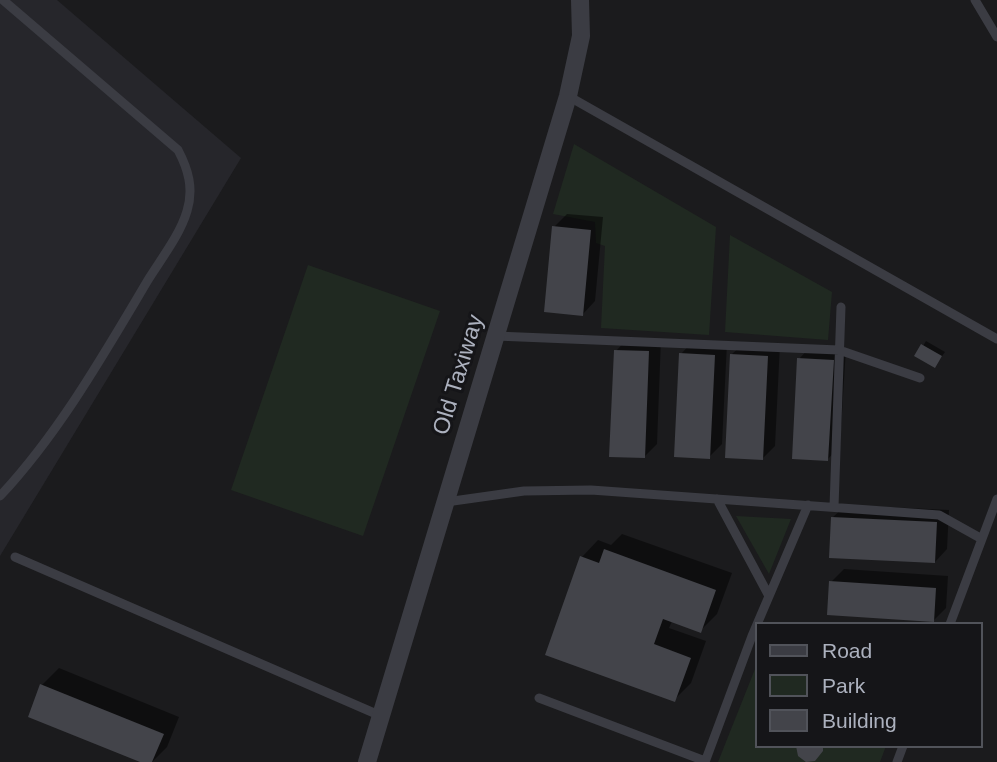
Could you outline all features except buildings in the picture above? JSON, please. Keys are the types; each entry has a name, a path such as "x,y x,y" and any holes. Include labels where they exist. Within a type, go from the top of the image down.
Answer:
{"street":[{"name":"Old Taxiway","path":"367,762 568,96 581,36 580,0"}],"lane":[{"path":"0,496 37,453 123,322 182,221 191,190 187,169 170,142 3,0"},
{"path":"975,0 997,37"},
{"path":"568,96 997,339"},
{"path":"834,507 841,306"},
{"path":"496,336 839,350 920,378"},
{"path":"446,502 524,491 591,490 939,515 982,539"},
{"path":"717,499 769,596"},
{"path":"951,622 997,499"},
{"path":"760,622 808,505"},
{"path":"15,557 381,716"},
{"path":"539,698 705,762 755,637"}],"shaded area":[{"path":"0,0 57,0 241,158 0,556"}],"green space":[{"path":"574,144 716,227 709,335 601,328 605,246 596,243 595,222 553,214"},
{"path":"730,235 832,292 828,340 725,332"},
{"path":"308,265 440,311 363,536 231,490"},
{"path":"736,516 791,519 769,574"},
{"path":"755,669 755,748 885,748 880,762 718,762"}]}
